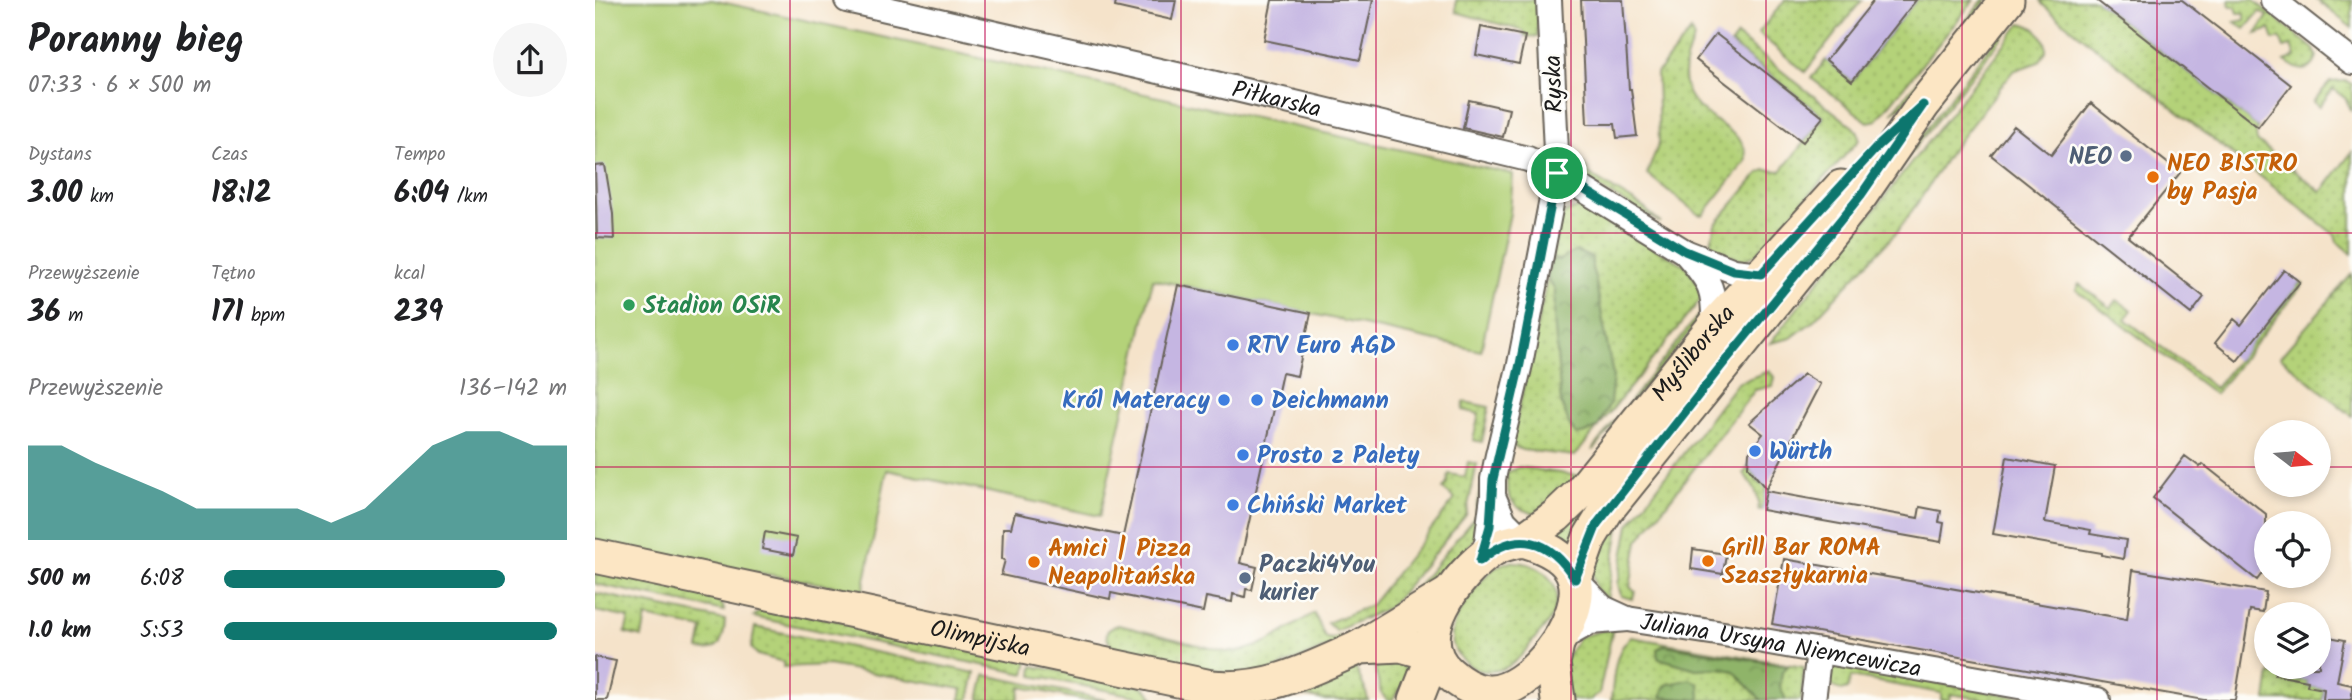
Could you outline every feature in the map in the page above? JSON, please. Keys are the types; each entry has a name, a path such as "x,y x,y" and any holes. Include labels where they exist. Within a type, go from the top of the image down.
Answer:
{"main road":[{"name":"Myśliborska","path":"1575,579 1590,537 1601,517 1861,195 1923,105 2007,0"},
{"name":"Myśliborska","path":"1523,540 1556,516 1580,493 1714,326 1878,146 1923,105"},
{"path":"1416,700 1434,654 1435,626 1451,593 1493,549 1523,540 1555,553 1575,579 1573,610 1553,663 1558,700"},
{"name":"Olimpijska","path":"595,556 1211,687 1246,689 1293,676 1360,647 1451,593"},
{"path":"1434,654 1442,667 1457,680 1500,695 1527,676 1559,642"},
{"name":"Olimpijska","path":"1360,647 1401,645 1434,654"}],"street":[{"name":"Piłkarska","path":"847,0 1503,151 1557,173 1685,251 1734,271 1761,274"},
{"name":"Ryska","path":"1480,561 1489,534 1493,479 1520,364 1557,173 1549,0"},
{"path":"2273,0 2352,62"},
{"name":"Piłkarska","path":"1685,251 1710,282 1715,306 1714,326"},
{"path":"1493,496 1504,521 1523,540"},
{"name":"Juliana Ursyna Niemcewicza","path":"1575,579 1603,608 1627,619"},
{"name":"Juliana Ursyna Niemcewicza","path":"1559,642 1590,622 1627,619 2098,700"},
{"path":"1813,700 1819,651"}],"green space":[{"path":"595,0 712,0 1513,174 1510,213 1481,351 1153,279 1100,516 887,470 863,591 595,544"},
{"path":"1456,0 1536,0 1538,37 1525,36 1524,31 1456,12"},
{"path":"1785,0 1862,0 1805,72 1758,33"},
{"path":"1916,0 1974,0 1877,120 1868,122 1811,78 1826,60 1852,81"},
{"path":"1983,0 1987,0 1903,105 1892,113"},
{"path":"2040,0 2096,0 2258,127 2257,141 2321,192 2352,152 2352,254 2337,242 2335,235 2057,17"},
{"path":"2229,0 2253,0 2314,49 2317,56 2314,64 2303,70 2285,61 2295,57 2291,46 2284,48 2280,38 2274,40 2270,29 2256,34 2268,16 2260,11 2245,29 2235,22 2245,20 2245,13 2238,13 2236,7 2230,7"},
{"path":"2317,0 2352,0 2352,28"},
{"path":"2021,23 2037,31 2045,41 2046,51 2039,62 2013,71 1948,155 1896,233 1812,322 1791,338 1770,343"},
{"path":"2011,26 1765,338 2000,33"},
{"path":"1691,31 1694,39 1685,66 1686,87 1695,103 1736,136 1744,147 1745,162 1703,215 1698,214 1647,174 1659,143 1657,73"},
{"path":"1737,36 1853,127 1859,140 1755,255 1742,261 1715,248 1711,242 1715,225 1758,174 1765,170 1781,171 1824,117 1731,44"},
{"path":"2346,81 2352,84 2352,112 2346,99 2333,89 2319,107 2313,102 2330,82"},
{"path":"1576,159 1584,164 1590,175 1644,208 1661,223 1582,178 1575,168"},
{"path":"1583,209 1685,265 1705,294 1575,456 1522,450 1511,445 1560,221 1566,212"},
{"path":"1576,251 1592,258 1613,376 1610,403 1598,427 1576,435 1561,403 1554,318 1555,290 1547,278 1551,258 1559,260"},
{"path":"2352,274 2352,416 2280,357"},
{"path":"2300,282 2303,284 2215,394 2076,290 2079,284 2111,308 2117,300 2132,310 2125,319 2215,388"},
{"path":"1707,304 1703,316 1592,451 1594,447"},
{"path":"1769,371 1774,377 1772,386 1755,390 1638,541 1630,587 1636,591 1632,599 1621,596 1618,584 1629,525 1737,383"},
{"path":"1464,402 1489,407 1482,442 1473,440 1479,414 1463,410"},
{"path":"1468,462 1477,464 1466,515 1390,607 1336,631 1327,623 1371,605 1455,499 1443,489 1449,474 1465,477"},
{"path":"1519,467 1579,476 1536,513 1528,512 1516,505 1507,488 1507,473"},
{"path":"1748,467 1757,478 1756,481 1767,487 1762,510 1758,510 1757,494 1744,474"},
{"path":"1481,487 1479,529 1474,539 1439,585 1397,611 1474,518"},
{"path":"1597,491 1573,542 1559,535 1559,530"},
{"path":"1622,509 1607,600 1596,588 1592,570"},
{"path":"1509,562 1530,565 1546,574 1555,590 1554,611 1545,628 1514,662 1503,669 1480,670 1457,654 1453,645 1453,627 1461,609 1485,578 1493,569"},
{"path":"595,569 712,596 723,606 724,611 595,584"},
{"path":"595,593 725,620 724,633 717,646 706,650 699,649 703,629 646,617 642,637 625,633 629,618 595,611"},
{"path":"771,607 1028,660 1025,674 753,617"},
{"path":"1314,613 1325,637 1330,639 1340,636 1344,640 1265,673 1240,676 1118,652 1107,637 1109,630 1119,625 1226,652 1238,651 1250,649 1272,639"},
{"path":"755,627 975,673 969,700 960,700 962,689 828,665 783,667 784,662 758,655 751,648"},
{"path":"1613,628 1599,694 1590,700 1569,700 1563,663 1579,637"},
{"path":"1631,637 1804,667 1801,700 1611,700 1618,658"},
{"path":"1664,645 1788,666 1782,672 1780,686 1786,700 1761,700 1734,671 1720,668 1696,669 1658,658 1657,649"},
{"path":"1372,656 1397,659 1407,669 1408,680 1392,700 1387,700 1381,693"},
{"path":"1353,662 1368,700 1325,700 1300,695 1260,700"},
{"path":"1033,666 1144,687 1156,700 1032,676"},
{"path":"1838,666 2038,700 1987,700 1951,694 1950,700 1941,700 1941,693 1851,677 1848,689 1844,690 1832,685 1828,678 1830,669"},
{"path":"985,675 1106,700 1083,700 1021,687 1018,700 979,700"},
{"path":"1690,679 1699,684 1698,700 1661,697 1665,685"},
{"path":"2269,679 2297,679 2308,681 2308,686 2324,689 2323,700 2266,700"}],"building":[{"path":"1116,0 1176,0 1172,20 1115,7"},
{"path":"1272,0 1373,0 1360,60 1264,40"},
{"path":"1581,0 1623,0 1629,89 1637,136 1617,138 1615,124 1587,124"},
{"path":"1874,0 1916,0 1852,81 1826,60"},
{"path":"2096,0 2182,0 2291,85 2258,127"},
{"path":"1481,27 1525,36 1519,64 1476,55"},
{"path":"1716,34 1823,117 1803,142 1696,60"},
{"path":"1469,100 1509,109 1503,137 1463,128"},
{"path":"2091,103 2180,173 2128,237 2204,297 2191,314 1991,155 2014,126 2051,155"},
{"path":"605,165 614,239 597,238 595,166"},
{"path":"2284,270 2300,282 2237,361 2215,343 2234,319 2241,325"},
{"path":"1178,285 1311,313 1297,376 1282,373 1240,563 1257,567 1252,590 1246,589 1245,597 1233,594 1232,602 1206,597 1203,612 1111,593 1110,599 1001,575 1005,560 1002,559 1003,528 1011,528 1015,513 1123,536"},
{"path":"1804,374 1820,384 1766,489 1748,467 1749,452 1763,434 1749,423"},
{"path":"2185,456 2200,467 2203,464 2262,511 2254,511 2254,578 2153,498"},
{"path":"2007,457 2055,466 2045,522 2091,530 2090,534 2126,540 2123,559 1993,534"},
{"path":"1766,491 1918,518 1920,507 1941,511 1939,522 1944,523 1941,542 1762,510"},
{"path":"765,532 797,538 793,555 762,549"},
{"name":"Grill Bar ROMA Szaszłykarnia","path":"1693,549 1726,554 1723,574 1691,569"},
{"path":"1784,559 2127,619 2133,570 2266,592 2264,602 2254,602 2254,611 2250,610 2235,700 2204,700 1772,624"},
{"path":"2331,637 2345,640 2337,682 2352,685 2352,700 2323,700 2324,689 2307,686 2308,681 2297,679 2331,679"},
{"path":"595,657 616,661 607,700 595,700"}],"place":[{"name":"NEO","path":"2126,156"},
{"name":"NEO BISTRO by Pasja","path":"2153,177"},
{"name":"Stadion OSiR","path":"629,305"},
{"name":"RTV Euro AGD","path":"1233,345"},
{"name":"Król Materacy","path":"1224,400"},
{"name":"Deichmann","path":"1257,400"},
{"name":"Würth","path":"1755,451"},
{"name":"Prosto z Palety","path":"1243,455"},
{"name":"Chiński Market","path":"1233,505"},
{"name":"Grill Bar ROMA Szaszłykarnia","path":"1708,561"},
{"name":"Amici | Pizza Neapolitańska","path":"1034,562"},
{"name":"Paczki4You kurier","path":"1245,578"}],"route":[{"path":"1923,105 1861,195 1619,494 1597,524 1575,579 1555,553 1523,540 1493,549 1480,561 1490,526 1493,479 1520,364 1557,173 1685,251 1734,271 1761,274 1878,146 1923,105"}]}
